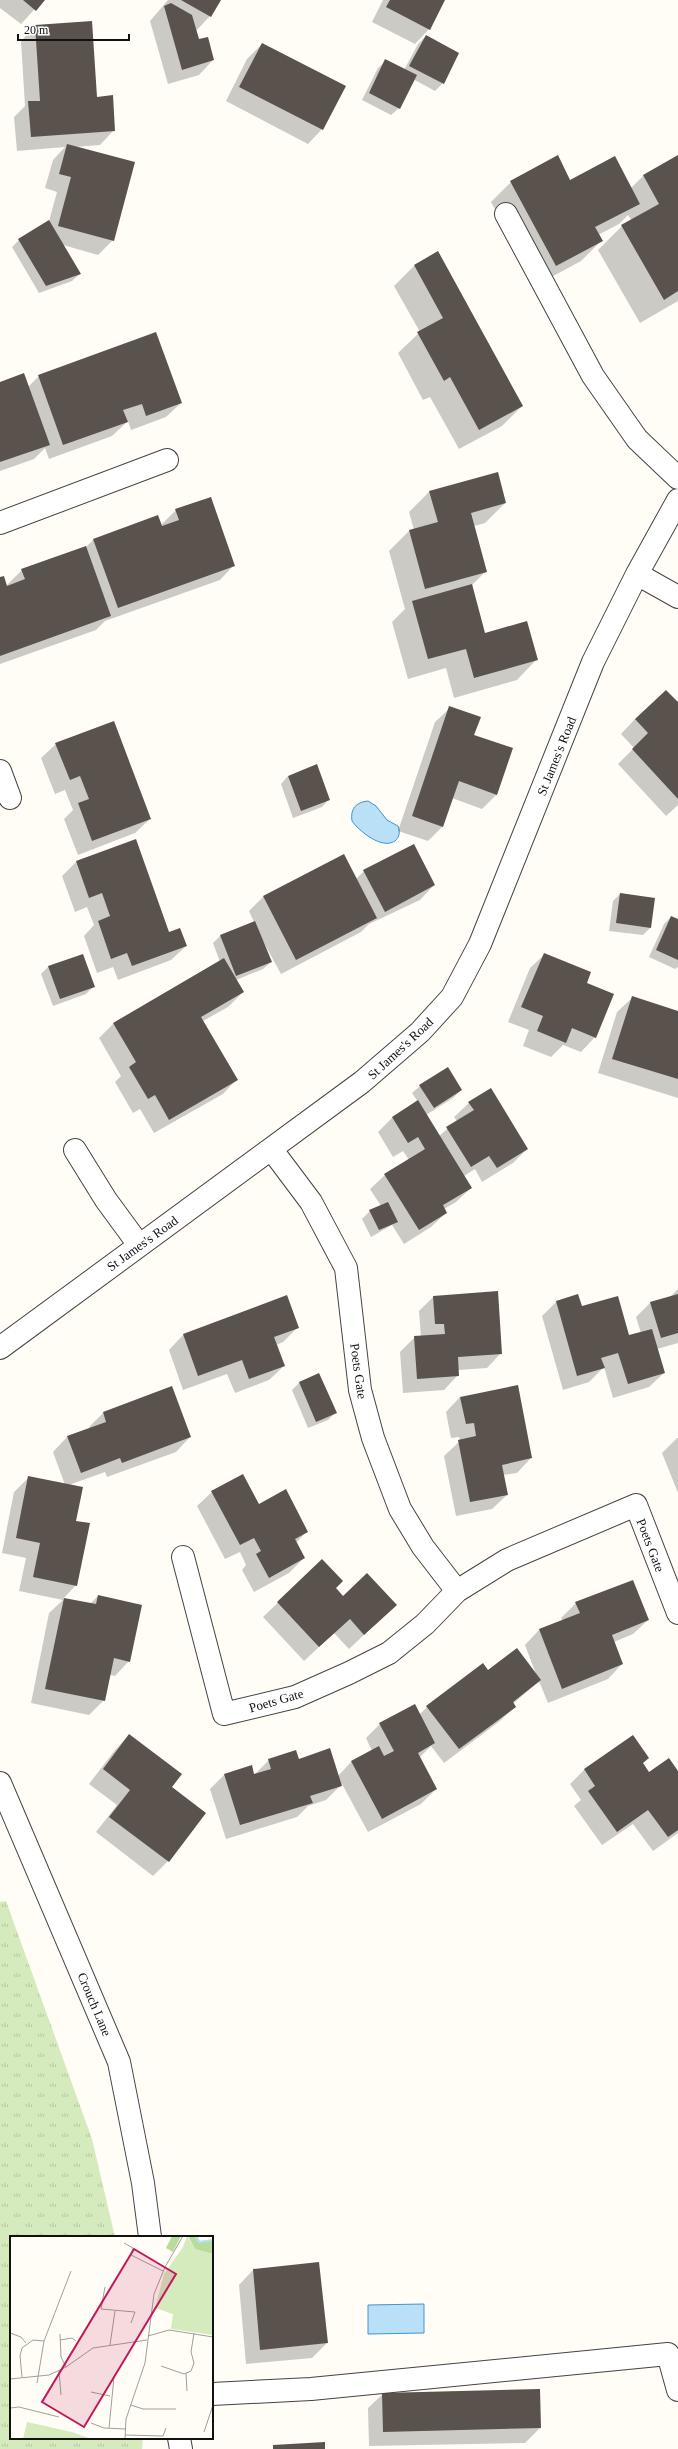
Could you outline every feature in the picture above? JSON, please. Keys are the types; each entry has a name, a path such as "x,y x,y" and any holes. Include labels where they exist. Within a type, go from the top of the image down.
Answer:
{"street":[{"path":"506,214 593,376 637,439 678,478"},
{"path":"0,523 167,460"},
{"name":"St James's Road","path":"0,1348 139,1245 272,1150 362,1082 420,1032 452,997 480,944 594,662 637,574 678,500"},
{"path":"637,574 678,597"},
{"path":"0,771 10,798"},
{"path":"75,1150 106,1200 139,1245"},
{"name":"Poets Gate","path":"272,1150 311,1202 346,1268 360,1390 373,1438 400,1509 422,1548 456,1591"},
{"name":"Poets Gate","path":"183,1557 224,1714 295,1697 389,1653 425,1624 456,1591 507,1560 636,1505 678,1613"},
{"name":"Crouch Lane","path":"0,1783 119,2062 143,2183 150,2236"},
{"path":"213,2394 311,2389 668,2354 678,2390"},
{"path":"179,2439 181,2449"}],"green space":[{"path":"6,1901 92,2139 115,2236 10,2236 10,2439 143,2439 142,2449 0,2449 0,1902"}],"water":[{"path":"368,801 376,806 387,820 398,826 399,834 395,841 384,843 371,838 360,830 352,821 352,813 355,807 360,803"},
{"path":"424,2304 424,2333 368,2334 368,2305"}],"building":[{"path":"23,0 45,0 36,11"},
{"path":"181,0 221,0 211,17"},
{"path":"390,0 445,0 430,30 386,7"},
{"path":"171,3 192,15 199,39 208,37 214,60 182,70 164,6"},
{"path":"92,21 97,97 113,95 115,131 31,137 28,101 40,101 35,25"},
{"path":"426,35 459,53 444,84 409,66"},
{"path":"262,43 346,86 323,130 239,87"},
{"path":"385,59 417,75 400,109 369,93"},
{"path":"67,144 135,162 114,241 58,226 71,177 59,174"},
{"path":"558,155 570,180 615,156 640,204 595,227 603,241 556,266 510,181"},
{"path":"678,155 678,291 664,300 621,225 659,204 643,175"},
{"path":"49,220 81,274 46,286 18,239"},
{"path":"438,251 523,406 479,430 450,377 444,381 417,332 443,318 414,265"},
{"path":"156,332 182,403 146,416 142,404 123,410 128,422 63,445 38,375"},
{"path":"24,373 50,445 0,462 0,382"},
{"path":"498,472 506,503 471,513 487,572 425,589 409,530 438,522 429,491"},
{"path":"211,497 235,566 118,608 93,539 158,515 162,526 179,520 175,509"},
{"path":"86,546 111,616 0,656 0,577 4,576 7,586 25,579 21,569"},
{"path":"472,584 485,633 527,621 538,660 474,678 466,649 428,659 412,601"},
{"path":"666,690 678,702 678,799 632,749 648,733 635,719"},
{"path":"449,706 481,717 474,735 513,748 497,795 459,781 443,827 412,816"},
{"path":"114,721 151,819 92,841 78,803 89,799 80,776 70,780 55,743"},
{"path":"317,764 330,800 301,811 288,776"},
{"path":"136,839 169,932 180,928 187,946 132,966 127,953 111,959 98,921 110,916 102,893 89,898 76,861"},
{"path":"414,844 435,885 385,912 363,870"},
{"path":"344,854 377,918 296,960 263,896"},
{"path":"620,893 655,898 651,928 616,923"},
{"path":"671,916 678,919 678,960 656,950"},
{"path":"255,921 272,962 236,976 220,935"},
{"path":"544,953 591,972 587,983 614,994 596,1038 572,1028 566,1043 537,1031 543,1016 521,1007"},
{"path":"83,954 95,987 60,999 48,966"},
{"path":"224,958 244,992 201,1017 238,1080 169,1120 155,1095 148,1099 129,1067 136,1062 113,1023"},
{"path":"632,996 678,1011 678,1079 612,1059"},
{"path":"448,1067 462,1090 434,1108 419,1085"},
{"path":"491,1088 528,1149 497,1168 489,1156 471,1167 446,1127 474,1110 468,1102"},
{"path":"418,1100 472,1188 443,1205 447,1213 419,1230 384,1174 425,1149 418,1137 408,1143 392,1117"},
{"path":"388,1202 398,1222 379,1230 369,1210"},
{"path":"498,1291 502,1354 458,1357 459,1376 417,1379 414,1336 445,1334 444,1324 435,1324 433,1296"},
{"path":"578,1294 582,1306 618,1296 629,1335 652,1329 665,1373 628,1384 618,1353 601,1358 605,1368 577,1376 556,1301"},
{"path":"678,1294 678,1333 661,1338 650,1302"},
{"path":"287,1295 299,1328 274,1337 285,1366 249,1379 242,1360 198,1376 183,1334"},
{"path":"319,1373 337,1413 316,1422 299,1382"},
{"path":"518,1385 532,1458 502,1465 508,1495 470,1502 458,1440 476,1436 474,1423 466,1424 460,1397"},
{"path":"172,1386 191,1437 122,1463 120,1458 81,1473 67,1436 106,1422 103,1412"},
{"path":"243,1474 259,1504 286,1489 308,1532 295,1539 305,1558 269,1578 256,1554 261,1551 254,1538 240,1545 211,1491"},
{"path":"28,1476 83,1487 76,1521 90,1523 77,1586 33,1577 40,1543 16,1538"},
{"path":"322,1559 343,1581 336,1588 343,1596 367,1573 397,1605 364,1635 350,1619 319,1647 277,1602"},
{"path":"633,1580 649,1620 612,1635 623,1664 562,1689 539,1629 580,1613 575,1602"},
{"path":"98,1595 142,1605 130,1662 114,1658 105,1701 45,1689 64,1598 96,1604"},
{"path":"517,1648 541,1680 513,1702 516,1707 459,1749 426,1706 483,1663 488,1670"},
{"path":"415,1704 435,1743 418,1753 437,1789 382,1819 351,1761 379,1746 384,1756 394,1751 379,1723"},
{"path":"129,1734 182,1774 172,1787 206,1813 169,1862 109,1817 130,1790 103,1769"},
{"path":"633,1735 649,1758 643,1763 649,1772 669,1758 678,1771 678,1830 668,1837 648,1810 617,1832 588,1791 595,1786 584,1769"},
{"path":"330,1748 342,1786 310,1796 313,1803 240,1825 224,1774 252,1765 254,1774 271,1769 268,1759 296,1750 299,1759"},
{"path":"319,2262 328,2343 260,2350 253,2269"},
{"path":"540,2389 541,2428 383,2432 382,2393"},
{"path":"325,2442 325,2449 273,2449 273,2445"}]}
